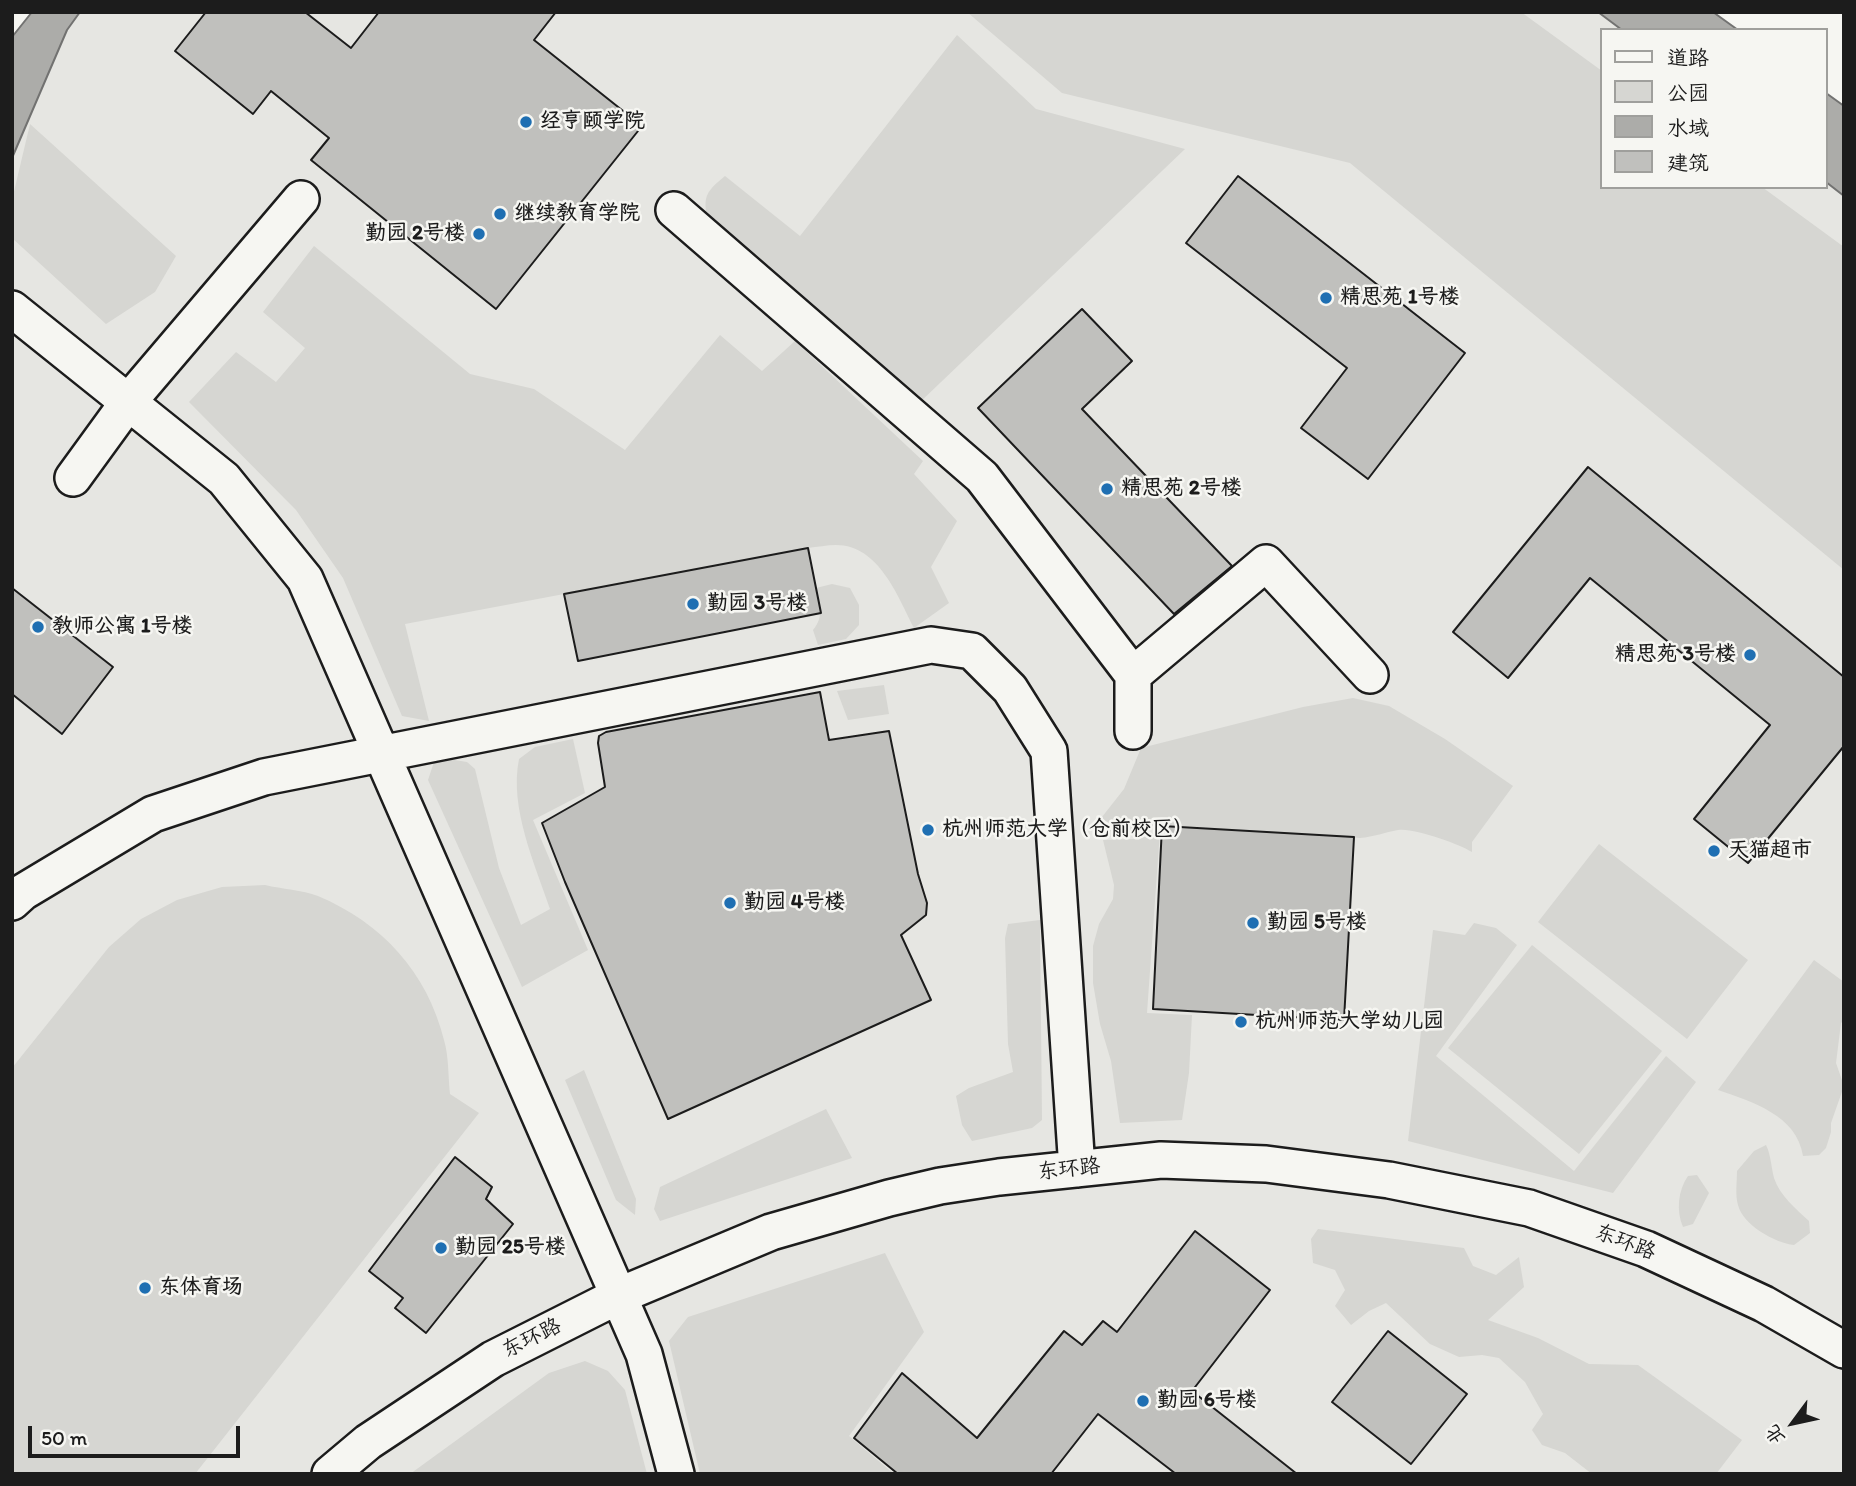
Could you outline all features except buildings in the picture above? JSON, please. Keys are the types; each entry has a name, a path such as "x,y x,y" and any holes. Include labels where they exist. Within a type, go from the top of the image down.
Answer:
{"street":[{"path":"72,478 129,401 301,199"},
{"path":"674,210 982,477 1133,675 1133,732"},
{"path":"12,309 224,479 305,579 644,1354 676,1474"},
{"path":"1133,675 1266,563 1370,675"},
{"path":"12,902 23,892 153,814 264,777 931,645 972,651 1010,688 1049,751 1077,1169"},
{"name":"东环路","path":"330,1474 368,1442 493,1359 618,1296 771,1232 889,1198 975,1181 1161,1160 1266,1164 1389,1180 1529,1208 1646,1249 1764,1304 1844,1350"}],"shaded area":[{"name":"杭州师范大学（仓前校区）","path":"63,12 1630,12 1650,28 1601,28 1601,189 1828,189 1828,158 1844,170 1844,1474 12,1474 12,117"}],"green space":[{"path":"967,12 1521,12 1601,70 1601,189 1765,189 1844,247 1844,570 1350,163 1062,93"},
{"path":"957,35 1036,109 1185,149 918,404 708,220 706,199 710,190 725,176 800,236"},
{"path":"30,124 176,256 155,292 106,324 12,238 12,200"},
{"path":"314,246 470,374 534,389 625,450 720,335 762,371 795,341 923,461 914,474 957,521 931,567 949,603 914,628 894,588 875,563 851,547 833,545 405,624 429,721 402,716 343,578 296,510 189,402 236,352 276,382 305,348 263,312"},
{"path":"832,584 850,588 859,605 859,625 846,639 818,645 813,630 820,615 816,588"},
{"path":"884,685 889,714 848,720 837,691"},
{"path":"1353,698 1389,706 1445,739 1513,786 1472,842 1472,852 1436,837 1405,830 1360,838 1161,825 1135,836 1103,837 1102,817 1124,789 1141,748 1303,707"},
{"path":"573,739 585,793 533,820 588,950 522,987 428,780 434,762 442,758 467,762 475,769 499,868 521,925 550,909 520,816 517,778 519,759 535,747"},
{"path":"1160,831 1147,1013 1192,1015 1189,1073 1182,1120 1120,1123 1111,1061 1100,1024 1093,983 1093,946 1099,924 1113,899 1114,885 1103,840 1135,839"},
{"path":"1599,844 1748,960 1687,1039 1538,922"},
{"path":"265,885 312,894 341,907 382,935 399,953 414,972 436,1015 447,1053 450,1094 479,1113 195,1474 12,1474 12,1068 109,947 141,919 177,900 222,887"},
{"path":"1040,920 1042,1120 1032,1128 972,1141 962,1125 956,1096 969,1088 1013,1072 1008,1044 1005,938 1008,924"},
{"path":"1474,923 1496,928 1517,945 1436,1056 1574,1171 1666,1056 1696,1082 1613,1193 1408,1141 1433,930 1465,935"},
{"path":"1532,945 1662,1051 1579,1154 1448,1048"},
{"path":"1814,960 1844,982 1844,1020 1841,1023 1836,1063 1844,1086 1831,1123 1826,1148 1819,1155 1803,1156 1792,1130 1782,1120 1758,1105 1718,1090"},
{"path":"584,1070 636,1199 635,1215 616,1200 565,1080"},
{"path":"826,1109 852,1158 660,1221 654,1209 660,1187"},
{"path":"1766,1145 1780,1191 1809,1221 1810,1233 1794,1245 1778,1241 1761,1232 1746,1219 1738,1205 1737,1171 1754,1151"},
{"path":"1697,1175 1709,1193 1693,1224 1683,1227 1679,1214 1680,1194 1688,1176"},
{"path":"1318,1229 1464,1248 1473,1266 1496,1275 1519,1257 1524,1287 1488,1320 1538,1338 1589,1364 1638,1365 1742,1440 1716,1474 1592,1474 1565,1453 1542,1445 1532,1430 1543,1414 1525,1382 1499,1358 1482,1355 1459,1357 1430,1344 1386,1303 1369,1311 1351,1325 1335,1306 1345,1290 1335,1270 1313,1263 1311,1239"},
{"path":"885,1253 924,1332 849,1436 894,1474 700,1474 669,1341 688,1317"},
{"path":"585,1361 608,1371 625,1390 647,1474 410,1474 549,1373"}],"water":[{"path":"32,12 80,12 67,30 12,158 12,37"},
{"path":"1598,12 1713,12 1735,28 1619,28"},
{"path":"1828,94 1844,106 1844,196 1828,184"}],"place":[{"name":"经亨颐学院","path":"526,122"},
{"name":"继续教育学院","path":"500,214"},
{"name":"勤园 2号楼","path":"479,234"},
{"name":"精思苑 1号楼","path":"1326,298"},
{"name":"精思苑 2号楼","path":"1107,489"},
{"name":"勤园 3号楼","path":"693,604"},
{"name":"教师公寓 1号楼","path":"38,627"},
{"name":"精思苑 3号楼","path":"1750,655"},
{"name":"杭州师范大学（仓前校区）","path":"928,830"},
{"name":"天猫超市","path":"1714,851"},
{"name":"勤园 4号楼","path":"730,903"},
{"name":"勤园 5号楼","path":"1253,923"},
{"name":"杭州师范大学幼儿园","path":"1241,1022"},
{"name":"勤园 25号楼","path":"441,1248"},
{"name":"东体育场","path":"145,1288"},
{"name":"勤园 6号楼","path":"1143,1401"}]}
